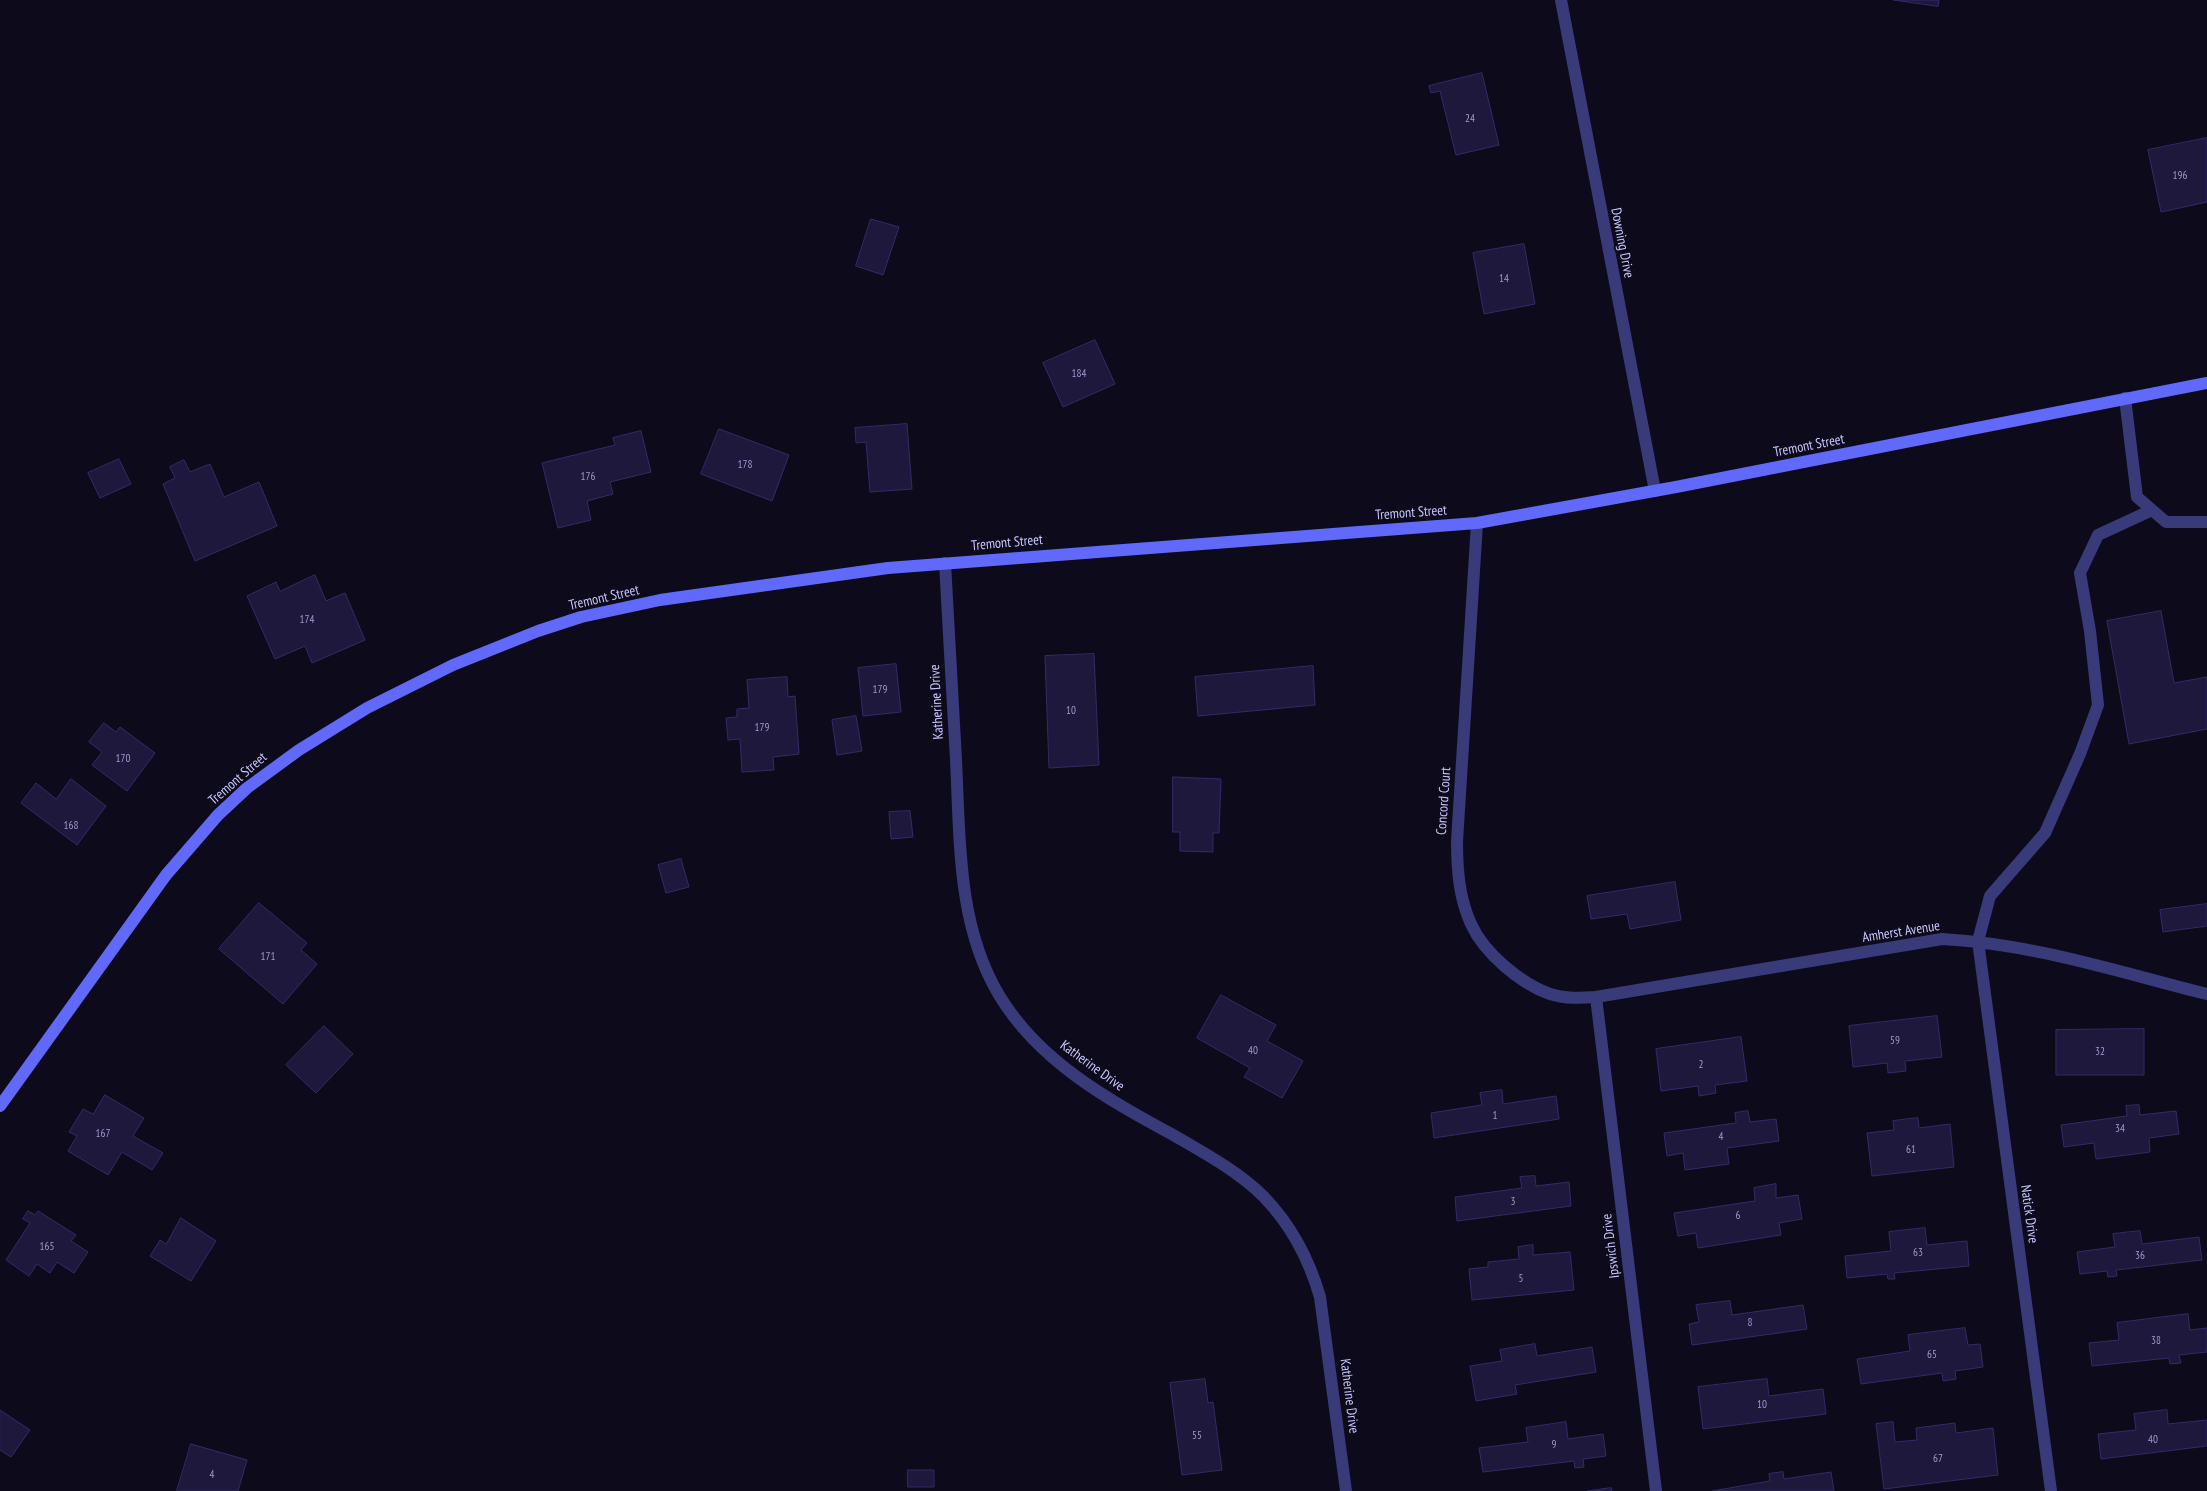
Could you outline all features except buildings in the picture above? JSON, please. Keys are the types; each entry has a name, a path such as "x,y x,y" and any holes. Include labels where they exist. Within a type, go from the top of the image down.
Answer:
{"main road":[{"name":"Tremont Street","path":"0,1106 142,906 218,815 272,768 367,708 409,686 495,647 581,617 660,600 763,584 888,568 1477,523 1654,491 2207,383"}],"street":[{"name":"Downing Drive","path":"1561,0 1654,491"},
{"path":"2126,398 2137,497 2166,522 2207,522"},
{"path":"1978,941 1990,896 2045,833 2080,754 2098,705 2090,630 2080,573 2098,535 2152,510"},
{"name":"Concord Court","path":"1477,523 1456,841 1457,872 1462,901 1471,925 1484,944 1513,972 1549,994 1567,998 1596,997"},
{"name":"Katherine Drive","path":"945,563 961,866 973,931 984,966 999,995 1019,1024 1069,1072 1115,1102 1191,1145 1242,1178 1263,1196 1299,1242 1312,1268 1320,1297 1346,1491"},
{"name":"Amherst Avenue","path":"1596,997 1942,939 1978,941 2034,949 2207,994"},
{"name":"Natick Drive","path":"1978,941 2051,1491"},
{"name":"Ipswich Drive","path":"1596,997 1656,1491"}]}
